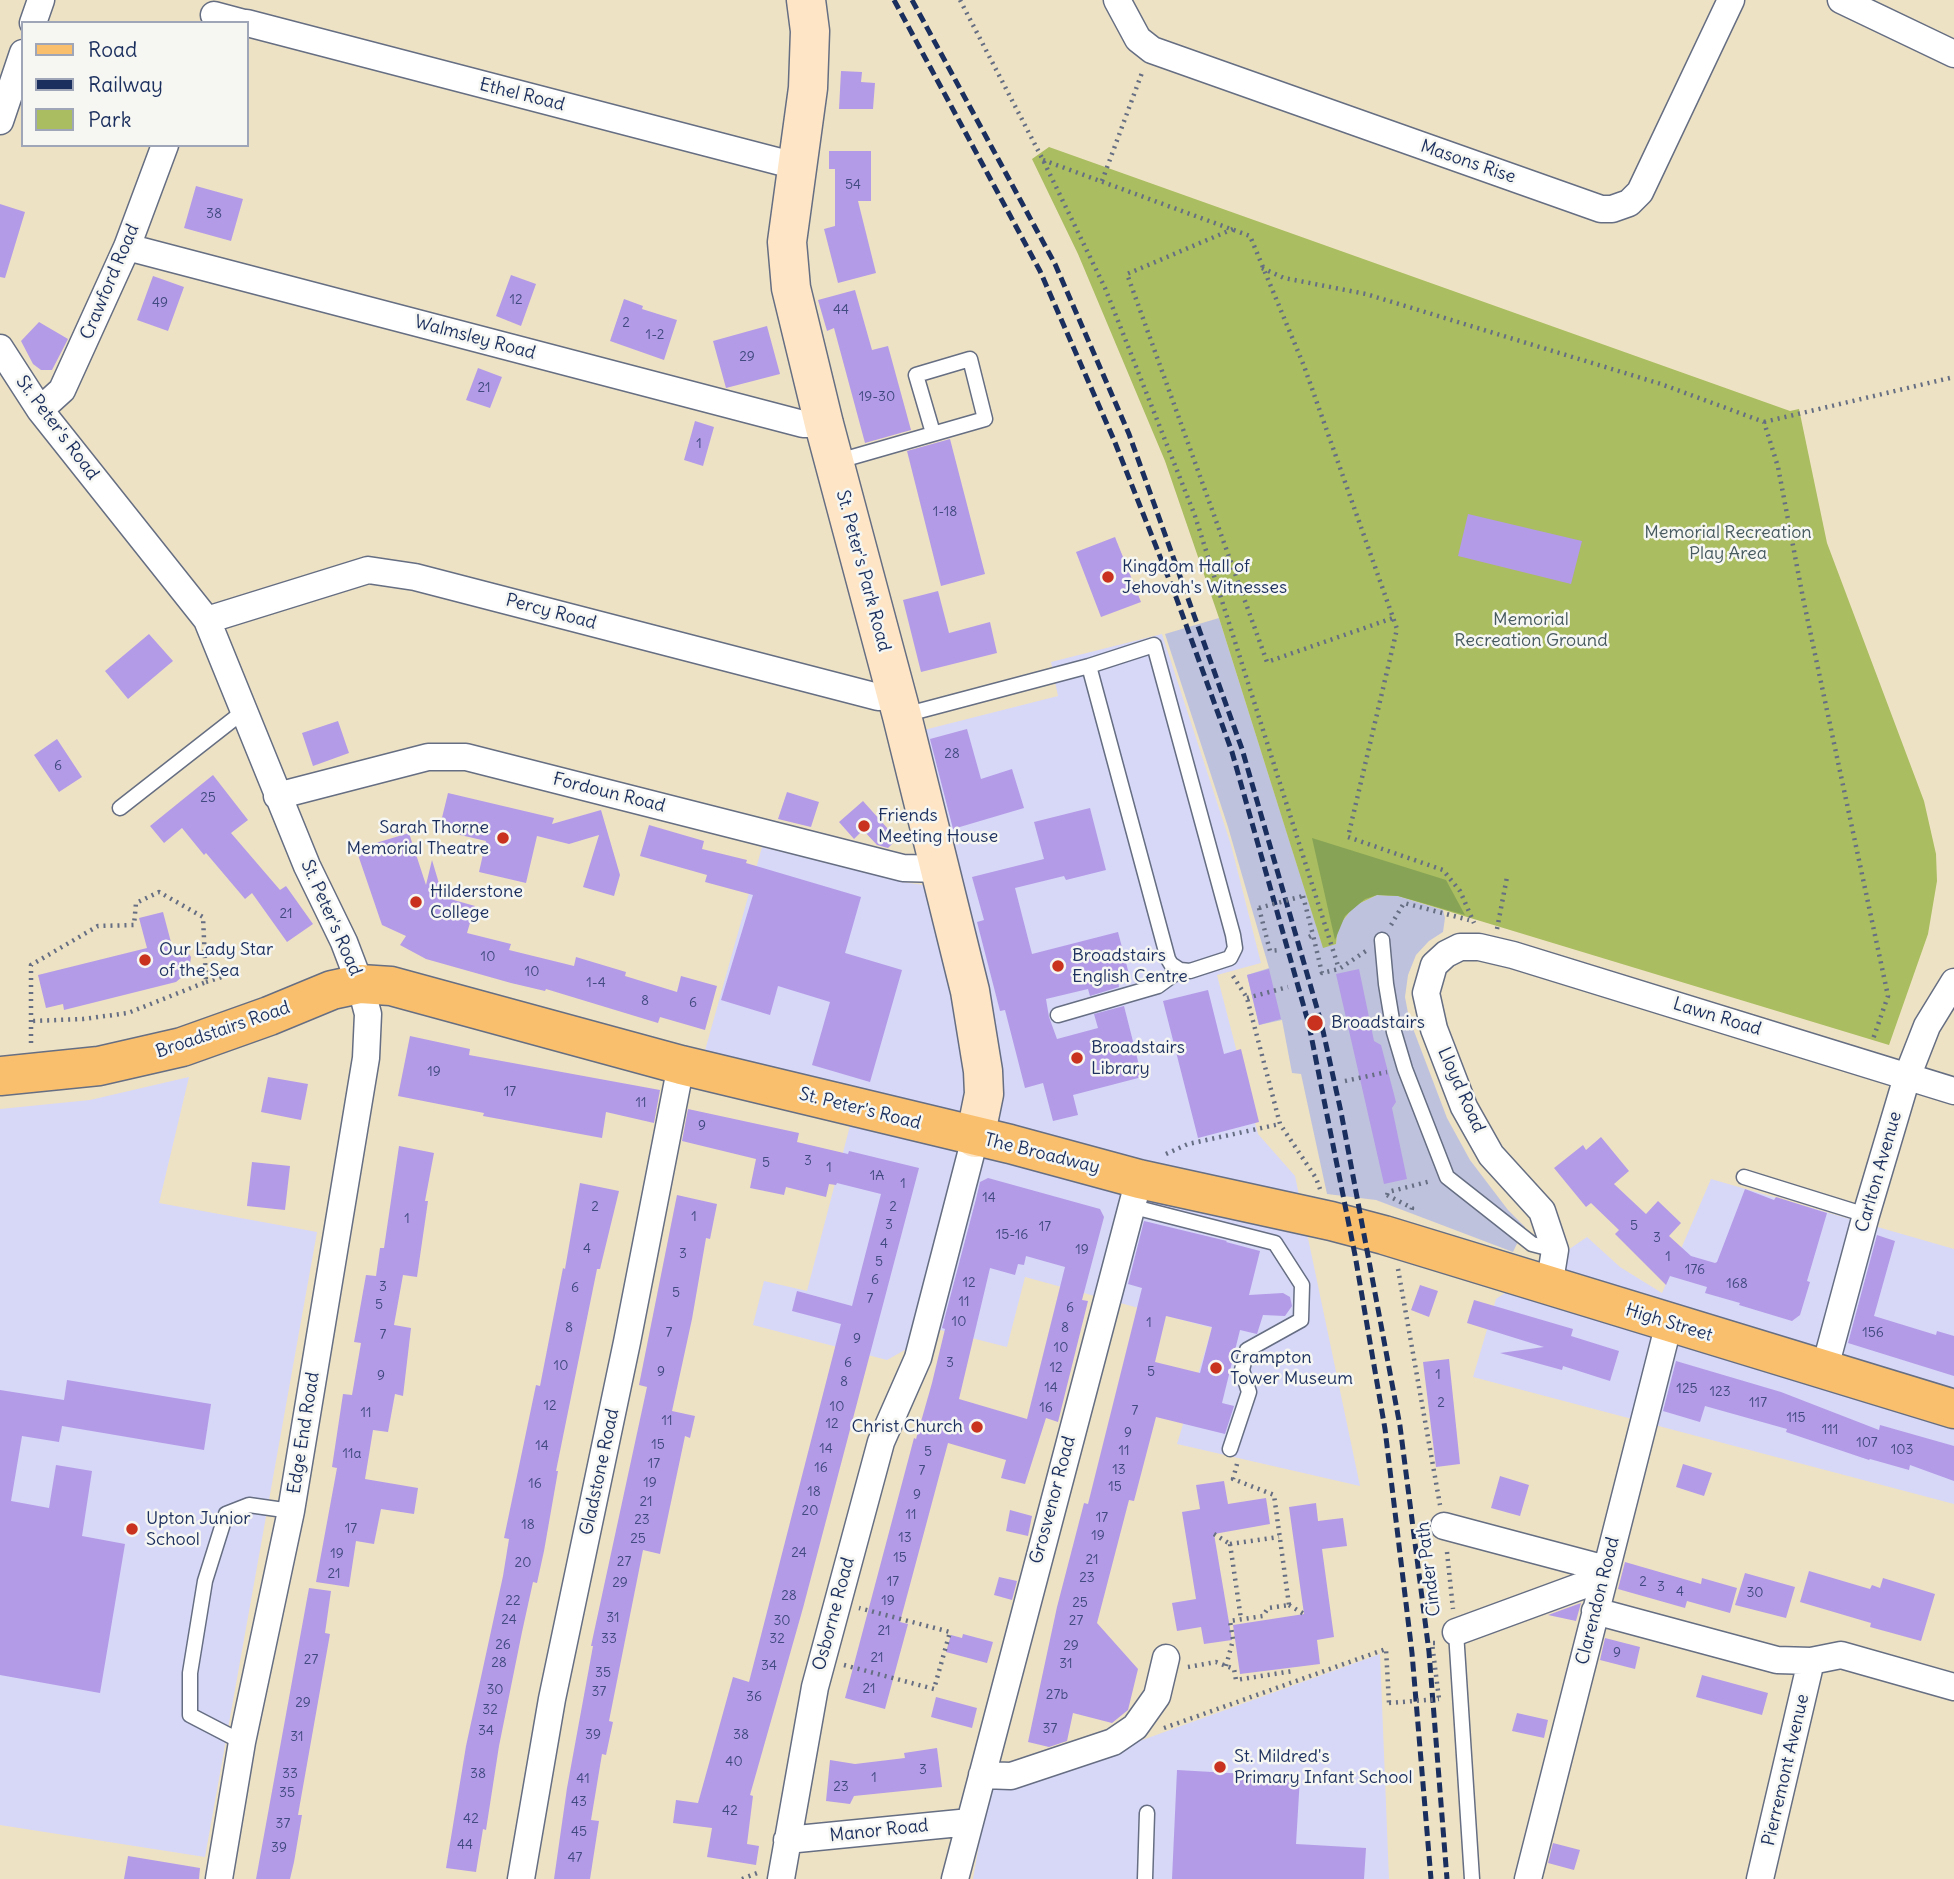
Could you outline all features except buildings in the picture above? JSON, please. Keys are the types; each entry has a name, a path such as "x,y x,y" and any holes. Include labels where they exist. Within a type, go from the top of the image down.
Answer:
{"main road":[{"name":"St. Peter's Park Road","path":"806,0 810,32 808,88 787,242 791,288 824,424 900,706 970,991 984,1094 975,1138"},
{"name":"St. Peter's Road","path":"360,984 391,986 681,1065 975,1138"},
{"name":"Broadstairs Road","path":"0,1076 99,1066 182,1047 332,990 360,984"},
{"name":"The Broadway","path":"975,1138 1010,1144 1134,1192 1331,1221 1396,1237"},
{"name":"High Street","path":"1396,1237 1549,1287 1954,1409"}],"street":[{"path":"34,21 41,0"},
{"path":"1117,0 1138,39 1152,50"},
{"name":"Masons Rise","path":"1152,50 1588,204 1612,209 1629,203 1640,192 1731,0"},
{"path":"1841,0 1954,54"},
{"name":"Ethel Road","path":"215,13 239,21"},
{"name":"Ethel Road","path":"248,24 796,166"},
{"path":"0,121 21,59"},
{"name":"Crawford Road","path":"40,411 62,390 127,247 164,147"},
{"name":"Walmsley Road","path":"127,247 803,424 824,424"},
{"name":"St. Peter's Road","path":"0,348 40,411 207,620 277,796 344,942 360,984"},
{"name":"Percy Road","path":"207,620 368,570 415,577 878,697 900,706"},
{"name":"Fordoun Road","path":"277,796 428,757 466,757 903,868 941,869"},
{"name":"Lloyd Road","path":"1486,949 1460,947 1446,954 1434,965 1426,993 1434,1029 1464,1107 1491,1154 1542,1211 1555,1250 1549,1287"},
{"name":"Lawn Road","path":"1486,949 1954,1091"},
{"name":"Carlton Avenue","path":"1824,1371 1907,1077 1927,1026 1954,982"},
{"name":"Edge End Road","path":"219,1879 242,1742 290,1511 366,1058 368,1014 360,984"},
{"name":"Gladstone Road","path":"521,1879 552,1699 627,1342 681,1065"},
{"name":"The Broadway","path":"918,1358 975,1138"},
{"name":"Grosvenor Road","path":"955,1879 1134,1192"},
{"name":"Clarendon Road","path":"1528,1879 1669,1323"},
{"name":"Osborne Road","path":"781,1879 822,1659 880,1442 918,1358"},
{"path":"1444,1526 1604,1574"},
{"path":"1456,1632 1604,1574"},
{"path":"1595,1611 1777,1660 1811,1661 1841,1655 1954,1687"},
{"name":"Pierremont Avenue","path":"1760,1879 1811,1661"},
{"path":"982,1775 1011,1776 1113,1742 1135,1727 1157,1696 1164,1665"},
{"name":"Manor Road","path":"787,1840 970,1822"}],"lane":[{"path":"834,462 985,419 970,359 916,375 933,433"},
{"path":"900,706 1089,666 1153,645 1233,935 1235,948 1230,958 1190,971 1180,970 1168,959 1089,666"},
{"path":"120,808 244,711"},
{"path":"1382,940 1385,984 1394,1032 1405,1069 1447,1177 1532,1244 1555,1250"},
{"path":"1058,1015 1158,986 1180,970"},
{"path":"1744,1177 1866,1215"},
{"path":"1134,1192 1275,1243 1302,1285 1301,1320 1247,1350 1242,1370 1249,1392 1230,1449"},
{"path":"242,1742 190,1715 190,1673 205,1581 226,1514 249,1506 290,1511"},
{"name":"Cinder Path","path":"1456,1632 1472,1879"},
{"path":"1145,1879 1147,1814"}],"path":[{"path":"960,0 1043,160 1105,288 1195,516 1339,970"},
{"path":"1102,181 1152,50"},
{"path":"1043,160 1250,236 1304,366 1397,629 1348,837 1443,870 1460,891 1486,949"},
{"path":"1233,229 1127,274 1267,662 1393,618"},
{"path":"1262,268 1284,278 1366,294 1661,384 1764,422 1954,377"},
{"path":"1764,422 1778,467 1803,598 1888,996 1864,1063"},
{"path":"1486,949 1507,877"},
{"path":"31,1051 31,965 98,926 134,925 136,903 159,892 203,917 206,982"},
{"path":"1279,950 1270,951 1259,908 1303,896 1322,973 1339,970 1382,940 1404,903 1474,922"},
{"path":"1224,960 1247,998 1280,1124 1316,1178"},
{"path":"32,1021 83,1019 128,1013 231,974"},
{"path":"1247,998 1288,988"},
{"path":"1345,1081 1405,1069"},
{"path":"1188,1144 1280,1124"},
{"path":"1396,1237 1412,1208 1387,1195 1388,1192 1447,1177"},
{"name":"Cinder Path","path":"1396,1237 1444,1526 1456,1632"},
{"path":"1230,1449 1238,1458 1233,1479 1274,1495 1289,1605"},
{"path":"1214,1534 1230,1544 1279,1537"},
{"path":"1230,1544 1241,1619"},
{"path":"822,1659 934,1689 950,1632 838,1603"},
{"path":"1226,1666 1233,1640 1230,1621 1263,1616 1268,1608 1289,1605 1304,1614"},
{"path":"1157,1731 1386,1649 1389,1703 1439,1699 1432,1643"},
{"path":"1164,1665 1216,1662 1234,1669 1236,1680 1293,1671"}],"shaded area":[{"path":"1219,618 1323,947 1336,944 1338,927 1354,906 1377,895 1398,896 1443,910 1443,932 1429,941 1416,955 1408,975 1405,997 1409,1018 1447,1118 1470,1160 1508,1210 1525,1227 1513,1252 1376,1200 1327,1194 1301,1074 1292,1073 1282,1020 1259,1025 1247,975 1269,968 1228,827 1165,634"},
{"path":"1162,634 1231,845 1261,963 1217,975 1258,1134 1295,1176 1360,1486 1177,1444 1212,1328 1025,1277 1007,1347 940,1330 887,1360 753,1325 764,1281 807,1291 859,1091 704,1054 762,847 902,882 952,889 912,733 1058,696 1051,662"},
{"name":"Upton Junior School","path":"189,1077 159,1203 317,1232 205,1857 0,1825 0,1109 90,1100"},
{"path":"1711,1179 1954,1249 1954,1504 1473,1377 1496,1299 1587,1237 1620,1267 1662,1293"},
{"name":"St. Mildred's Primary Infant School","path":"1380,1654 1389,1879 973,1879 989,1787 1123,1747"}],"green space":[{"name":"Memorial Recreation Ground","path":"1049,147 1790,411 1799,409 1827,543 1924,801 1936,854 1937,881 1928,934 1889,1045 1398,896 1377,895 1354,906 1338,927 1336,944 1323,948 1219,618 1165,461 1078,254 1032,159"},
{"path":"1312,838 1446,880 1465,915 1398,896 1377,895 1365,899 1345,916 1335,940"}],"railway":[{"path":"894,0 1040,271 1114,440 1176,597 1232,752 1309,1025 1355,1255 1385,1429 1412,1653 1431,1879"},
{"path":"912,0 1055,264 1129,434 1242,749 1321,1022 1341,1112 1400,1426 1429,1652 1447,1879"}],"place":[{"name":"Kingdom Hall of Jehovah's Witnesses","path":"1108,577"},
{"name":"Friends Meeting House","path":"864,826"},
{"name":"Sarah Thorne Memorial Theatre","path":"503,838"},
{"name":"Hilderstone College","path":"416,902"},
{"name":"Our Lady Star of the Sea","path":"145,960"},
{"name":"Broadstairs English Centre","path":"1058,966"},
{"name":"Broadstairs","path":"1315,1023"},
{"name":"Broadstairs Library","path":"1077,1058"},
{"name":"Crampton Tower Museum","path":"1216,1368"},
{"name":"Christ Church","path":"977,1427"},
{"name":"Upton Junior School","path":"132,1529"},
{"name":"St. Mildred's Primary Infant School","path":"1220,1767"}],"park label":[{"name":"Memorial Recreation Play Area","path":"1728,543"}]}
